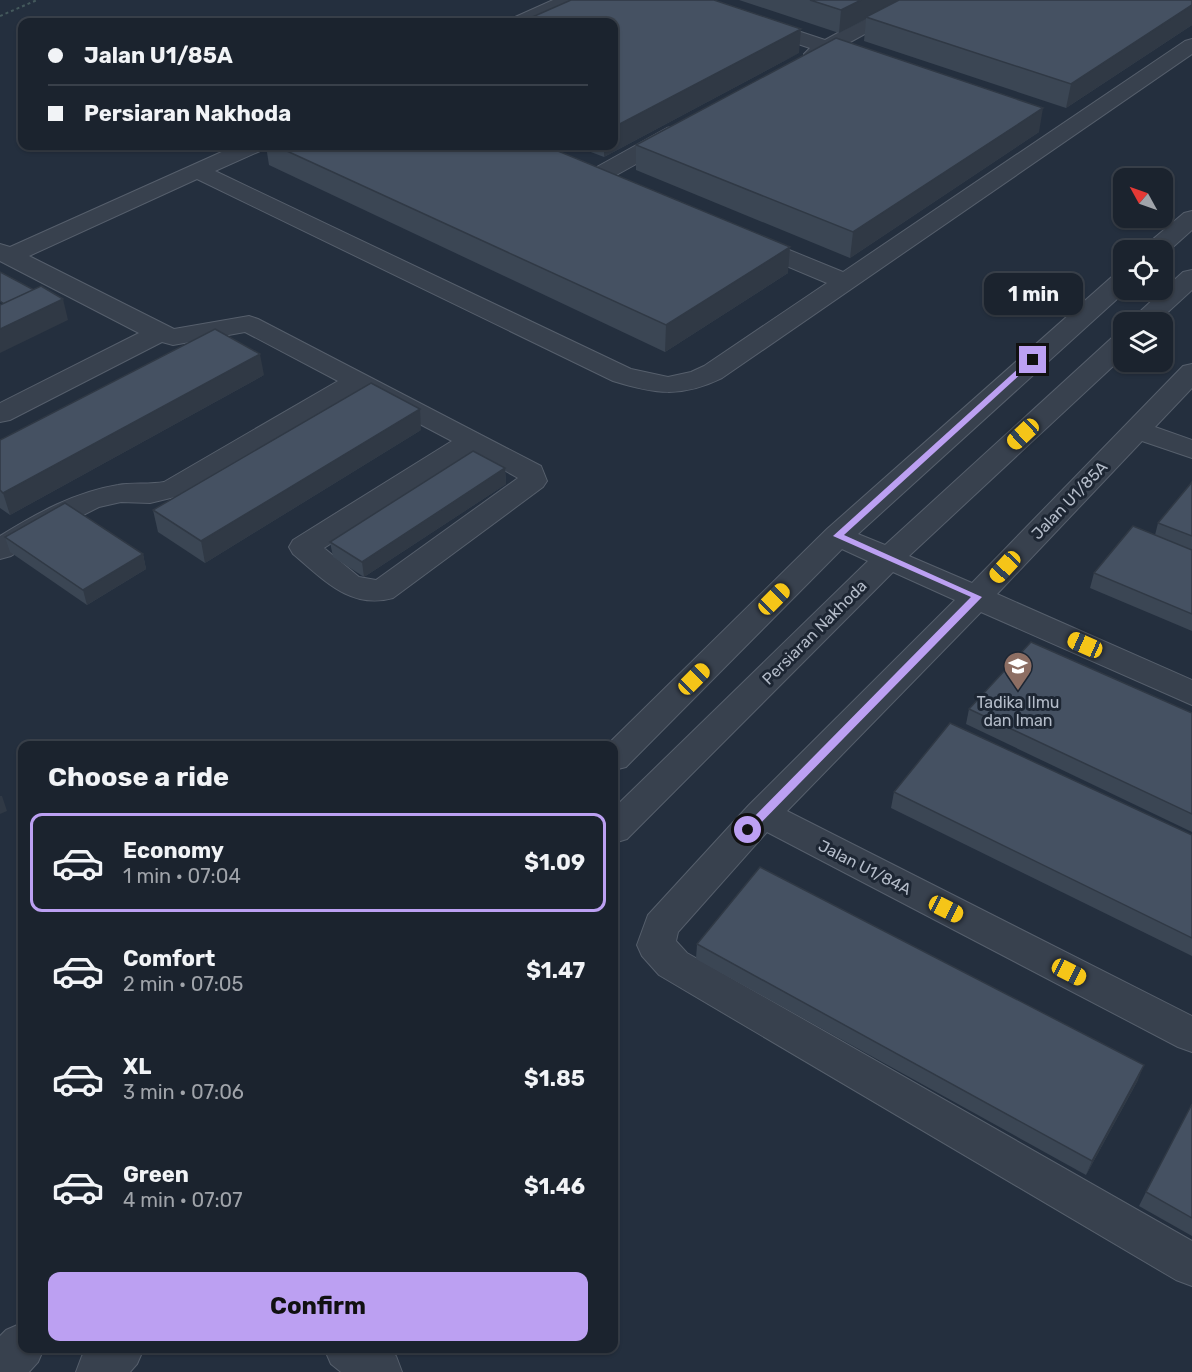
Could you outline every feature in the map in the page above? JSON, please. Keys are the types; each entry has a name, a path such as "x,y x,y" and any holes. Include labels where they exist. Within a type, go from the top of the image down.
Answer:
{"street":[{"path":"529,18 569,0"},
{"path":"686,0 882,66"},
{"path":"796,64 912,0"},
{"path":"197,171 622,375 652,385 680,386 696,382 713,372 845,282 1059,124 1192,45"},
{"path":"594,178 695,121"},
{"path":"5,254 243,150"},
{"path":"573,168 616,187"},
{"path":"1167,240 1192,218"},
{"path":"725,232 845,282"},
{"path":"5,254 159,333 173,337 249,324 472,440 531,472 533,481 382,591 350,586 304,547 472,440"},
{"path":"1154,312 1191,279"},
{"path":"618,754 838,536 1113,289"},
{"path":"0,414 159,333"},
{"name":"Persiaran Nakhoda","path":"618,825 889,558 1113,350"},
{"name":"Jalan U1/85A","path":"1192,372 977,597 762,814 661,926 656,945 673,964 1192,1266"},
{"path":"0,549 35,527 90,500 121,493 150,494 172,489 358,381"},
{"path":"1136,429 1192,450"},
{"path":"838,536 1192,693"},
{"name":"Jalan U1/84A","path":"762,814 1192,1035"},
{"path":"0,1368 18,1350"},
{"path":"99,1372 116,1353"},
{"path":"354,1353 380,1372"}],"path":[{"path":"0,16 37,0"}],"building":[{"path":"571,0 714,0 801,29 618,125 618,18 530,18"},
{"path":"810,0 861,0 841,10"},
{"path":"899,0 1192,0 1192,5 1071,84 866,17"},
{"path":"836,38 1043,108 853,232 636,145"},
{"path":"285,150 556,150 790,247 666,325"},
{"path":"0,272 34,290 4,304 0,301"},
{"path":"41,286 63,299 0,329 0,305"},
{"path":"215,329 260,354 3,493 0,490 0,440"},
{"path":"371,383 420,409 201,541 153,510"},
{"path":"473,451 505,468 362,562 330,542"},
{"path":"1192,482 1192,536 1158,523"},
{"path":"65,503 143,554 83,590 5,537"},
{"path":"1133,526 1192,550 1192,614 1094,573"},
{"path":"1031,642 1192,713 1192,814 969,709"},
{"path":"950,723 1192,835 1192,938 894,792"},
{"path":"760,867 1144,1065 1092,1161 697,944"},
{"path":"1192,1104 1192,1218 1146,1192"}],"place":[{"name":"Tadika Ilmu dan Iman","path":"1018,692"}],"route":[{"path":"748,830 977,597 838,536 1033,360"}]}
